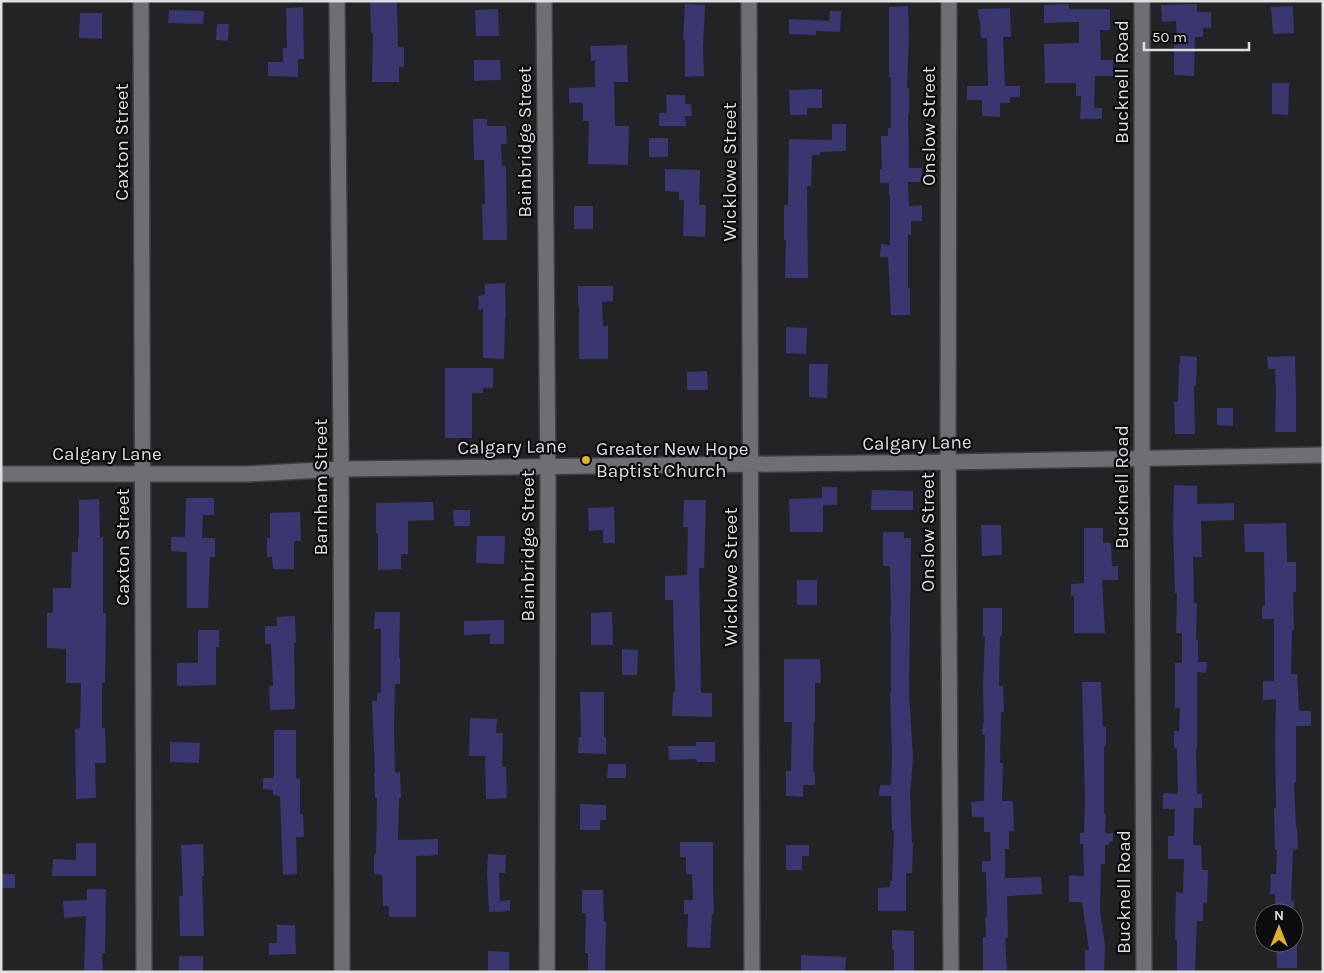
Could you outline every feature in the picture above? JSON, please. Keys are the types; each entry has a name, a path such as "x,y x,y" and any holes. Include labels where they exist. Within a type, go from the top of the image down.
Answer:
{"street":[{"name":"Caxton Street","path":"142,1 144,972"},
{"name":"Barnham Street","path":"337,1 341,469 342,972"},
{"name":"Bainbridge Street","path":"544,1 548,466 547,972"},
{"name":"Wicklowe Street","path":"749,1 752,972"},
{"name":"Onslow Street","path":"949,1 948,462 951,972"},
{"name":"Bucknell Road","path":"1142,1 1144,972"},
{"name":"Calgary Lane","path":"1,474 247,474 341,469 751,465 1323,455"}],"building":[{"path":"370,1 397,1 398,47 404,47 404,67 399,67 399,82 372,82 373,33 371,33"},
{"path":"685,4 705,5 704,76 685,77 685,40 683,40"},
{"path":"1069,4 1069,9 1110,9 1110,30 1100,30 1101,60 1113,60 1113,76 1095,76 1094,108 1102,108 1102,119 1080,119 1081,96 1076,96 1076,83 1045,83 1044,44 1079,43 1079,22 1044,23 1044,5"},
{"path":"1197,4 1197,12 1211,12 1211,28 1203,28 1203,37 1195,37 1194,76 1174,75 1174,45 1177,45 1176,21 1162,22 1161,5"},
{"path":"908,6 907,88 909,88 909,168 922,168 922,182 908,182 909,206 922,205 922,221 911,221 911,235 908,235 910,315 891,315 888,257 880,257 881,244 890,245 889,183 880,183 880,169 882,169 881,136 888,136 888,128 891,128 889,7"},
{"path":"1293,6 1294,33 1273,34 1271,7"},
{"path":"303,7 304,59 298,59 298,77 268,76 268,62 283,62 283,48 287,48 286,8"},
{"path":"1010,8 1011,37 1003,37 1005,86 1020,86 1020,97 1010,97 1010,103 1000,103 1000,117 982,116 982,100 967,100 967,86 988,86 987,38 981,38 978,9"},
{"path":"498,9 499,36 476,36 475,10"},
{"path":"169,10 204,11 203,24 168,23"},
{"path":"830,11 841,11 840,32 816,31 816,35 789,34 789,19 829,21"},
{"path":"80,13 102,13 102,39 79,38"},
{"path":"217,24 229,24 228,41 216,40"},
{"path":"627,45 628,82 614,82 615,126 629,126 628,165 588,164 589,121 583,121 583,103 569,103 569,88 595,87 595,61 591,61 590,46"},
{"path":"474,60 500,60 501,80 474,81"},
{"path":"1272,83 1289,83 1288,115 1272,114"},
{"path":"822,89 822,108 807,108 807,115 790,115 789,90"},
{"path":"666,95 685,95 685,104 691,104 692,116 685,116 686,126 659,126 659,113 667,113"},
{"path":"473,119 487,119 487,126 506,126 507,144 501,144 502,166 506,166 507,240 483,240 482,204 485,204 484,160 474,160"},
{"path":"832,124 846,124 846,151 820,152 820,155 812,155 811,186 807,186 808,278 785,278 786,240 784,240 784,205 788,205 789,139 832,140"},
{"path":"649,138 668,138 668,157 649,157"},
{"path":"665,169 700,170 699,205 706,205 705,237 683,236 684,200 679,200 679,192 665,191"},
{"path":"574,206 593,206 593,229 574,229"},
{"path":"505,283 504,359 483,358 483,309 479,310 478,296 485,295 485,284"},
{"path":"578,286 613,286 613,301 602,302 603,326 608,326 608,359 579,359"},
{"path":"786,327 807,328 806,354 786,353"},
{"path":"1180,356 1197,357 1196,386 1194,386 1195,434 1175,434 1174,402 1178,402"},
{"path":"1295,356 1296,432 1275,432 1275,369 1268,369 1267,357"},
{"path":"809,364 828,364 827,398 809,397"},
{"path":"445,368 493,368 493,388 483,388 483,393 472,393 472,438 445,438"},
{"path":"707,371 708,390 687,390 687,372"},
{"path":"1217,408 1233,408 1233,426 1217,425"},
{"path":"1174,485 1197,486 1197,504 1234,503 1234,520 1201,521 1202,557 1193,557 1194,603 1197,603 1196,640 1198,640 1198,662 1207,662 1206,673 1197,672 1197,794 1202,794 1202,808 1194,808 1193,845 1201,845 1202,870 1208,870 1207,903 1203,903 1203,921 1197,921 1195,972 1177,972 1177,940 1175,940 1176,892 1183,893 1184,859 1168,859 1168,836 1174,836 1175,809 1163,809 1163,793 1178,794 1177,748 1174,748 1174,731 1179,731 1180,708 1175,708 1175,663 1182,663 1182,633 1176,633 1177,593 1175,593 1173,526"},
{"path":"822,487 837,487 837,505 823,505 823,532 790,532 789,499 822,498"},
{"path":"872,490 913,491 913,510 871,510"},
{"path":"186,498 214,498 214,515 203,515 202,538 215,538 215,557 210,557 208,608 187,608 187,552 171,551 171,537 185,537"},
{"path":"99,499 100,537 103,537 103,613 106,613 105,683 102,683 102,728 105,728 106,763 95,763 96,798 76,799 75,729 80,728 81,683 66,683 66,649 47,648 47,613 53,613 53,588 71,588 72,552 78,552 79,500"},
{"path":"684,500 706,500 704,568 699,568 701,693 712,693 712,717 672,716 673,692 675,692 673,600 665,600 665,576 687,575 688,527 683,527"},
{"path":"433,502 434,520 408,521 408,554 401,554 401,569 378,570 376,503"},
{"path":"614,507 615,543 603,543 603,530 589,531 588,508"},
{"path":"453,510 470,510 470,526 454,526"},
{"path":"300,512 301,541 294,541 294,569 273,569 272,557 267,557 267,538 270,538 270,513"},
{"path":"1286,523 1287,562 1296,562 1296,592 1293,592 1294,630 1292,630 1291,674 1297,674 1299,711 1311,711 1311,726 1296,726 1296,782 1294,783 1298,849 1293,850 1291,901 1294,901 1294,903 1275,903 1275,894 1270,894 1271,874 1276,874 1277,850 1275,850 1274,808 1276,808 1276,699 1263,700 1263,681 1274,681 1274,619 1262,619 1262,606 1265,606 1264,552 1245,552 1244,524"},
{"path":"981,525 1001,525 1002,555 982,556"},
{"path":"1084,528 1103,528 1103,543 1111,543 1112,566 1118,566 1118,580 1102,580 1105,633 1074,633 1074,596 1071,596 1071,584 1084,583"},
{"path":"883,532 904,532 904,538 911,538 909,692 913,758 910,796 913,843 912,873 906,873 906,911 878,911 878,888 890,887 890,881 892,881 894,831 892,831 891,796 879,796 880,785 891,785 892,756 890,566 883,566"},
{"path":"477,536 505,536 504,564 476,563"},
{"path":"797,580 817,580 817,605 797,605"},
{"path":"983,608 1002,608 999,686 1003,686 1004,712 1001,712 1000,763 1003,763 1002,801 1013,801 1014,831 1009,831 1009,849 1005,849 1005,878 1041,877 1042,894 1007,896 1008,938 1005,938 1007,972 983,972 983,937 986,937 985,917 987,917 986,872 982,872 982,861 991,861 990,832 984,832 984,817 972,817 971,802 984,801 985,735 982,735 984,723 985,636 983,636"},
{"path":"375,612 400,612 400,684 395,684 394,727 395,773 400,772 401,798 399,798 398,840 438,839 438,855 416,856 416,917 389,917 389,906 383,906 382,875 374,874 377,798 375,798 372,701 377,701 377,693 381,693 381,629 374,629"},
{"path":"612,612 613,645 591,645 591,613"},
{"path":"295,616 295,709 270,710 269,686 273,686 271,644 265,644 265,626 277,626 277,617"},
{"path":"504,620 504,644 490,644 490,634 464,635 464,621"},
{"path":"198,630 219,630 219,647 216,647 216,685 177,686 177,663 198,663"},
{"path":"622,649 638,650 637,675 622,675"},
{"path":"784,659 820,659 821,683 815,683 813,772 815,772 815,785 803,785 803,797 786,796 786,771 791,771 792,722 784,722"},
{"path":"1082,682 1101,682 1103,727 1106,727 1106,746 1104,746 1105,833 1113,833 1113,841 1109,842 1109,845 1105,845 1105,864 1101,864 1100,912 1105,945 1104,972 1085,972 1085,950 1089,950 1082,902 1069,902 1069,875 1084,876 1083,844 1080,844 1080,833 1084,833 1085,797"},
{"path":"580,692 604,692 606,754 578,753 579,737 581,737"},
{"path":"470,718 497,719 496,733 503,733 502,767 506,767 507,798 486,799 485,756 469,756"},
{"path":"274,730 296,730 296,778 300,779 300,814 303,814 304,837 296,837 297,874 283,875 280,796 273,795 273,790 263,789 263,778 274,778"},
{"path":"170,742 200,743 199,763 170,762"},
{"path":"696,742 715,742 715,762 697,762 696,759 669,760 668,746 696,746"},
{"path":"608,764 626,764 626,778 607,778"},
{"path":"580,804 606,805 606,820 600,820 600,830 580,830"},
{"path":"680,842 713,842 714,914 712,914 710,948 687,947 688,914 684,914 684,900 693,900 692,874 686,874 686,857 680,857"},
{"path":"76,843 96,843 96,876 52,876 53,859 76,860"},
{"path":"203,844 204,936 180,936 179,896 183,896 181,845"},
{"path":"786,845 809,845 809,856 802,856 802,870 786,870"},
{"path":"488,854 506,855 505,873 499,873 500,901 510,900 510,911 489,912"},
{"path":"1,874 15,874 15,888 1,888"},
{"path":"87,889 106,889 105,953 102,953 103,972 84,972 86,916 64,918 63,901 87,900"},
{"path":"582,890 603,890 604,921 606,921 605,972 588,972 588,953 585,953 586,913 582,913"},
{"path":"277,925 295,925 296,954 269,955 269,943 277,943"},
{"path":"892,930 914,931 914,972 894,972"},
{"path":"488,951 509,952 509,972 488,972"},
{"path":"1276,953 1297,953 1297,968 1277,968"},
{"path":"801,955 846,957 845,972 801,972"},
{"path":"179,956 203,956 203,972 179,972"}],"place":[{"name":"Greater New Hope Baptist Church","path":"586,460"}]}
